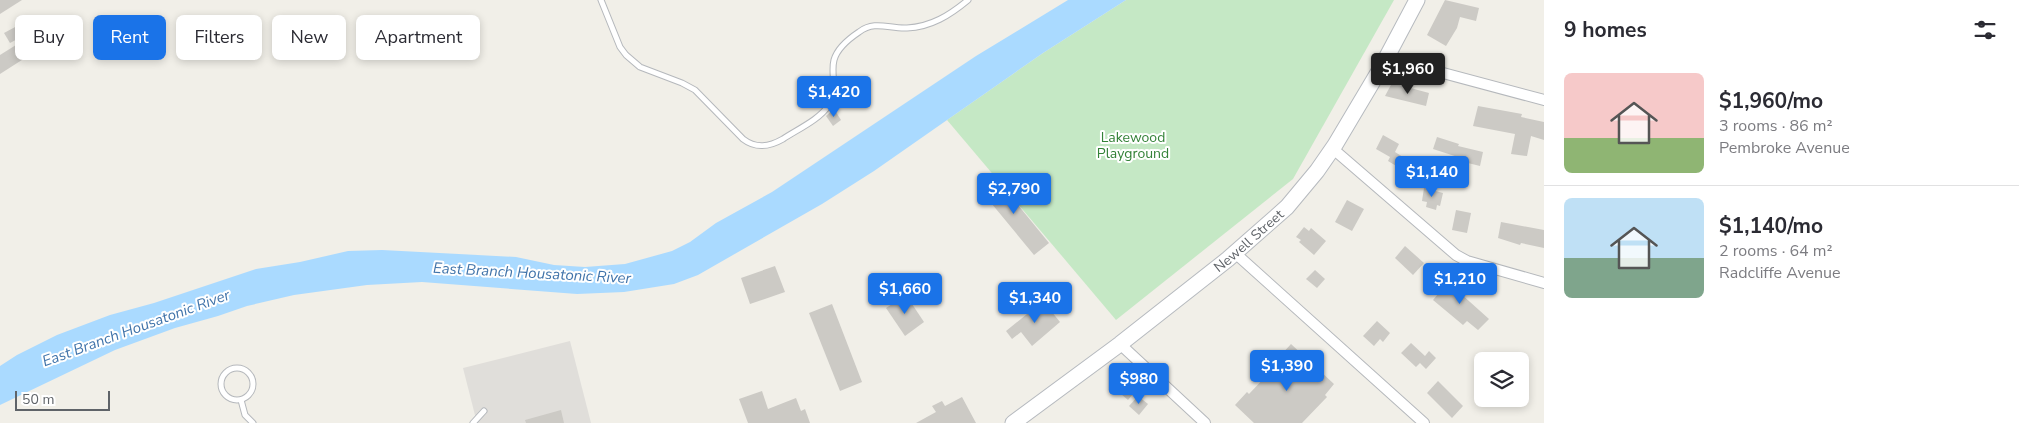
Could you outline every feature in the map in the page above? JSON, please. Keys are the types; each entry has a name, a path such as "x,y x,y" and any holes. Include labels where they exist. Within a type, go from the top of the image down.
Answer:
{"street":[{"name":"Newell Street","path":"1013,423 1120,344 1235,253 1287,207 1332,148 1387,58 1417,0"},
{"path":"1387,58 1544,100"},
{"path":"1332,148 1456,256 1486,267 1544,283"},
{"path":"1235,253 1424,423"},
{"path":"1120,344 1205,423"}],"lane":[{"path":"602,0 620,47 633,62 652,73 688,86 743,139 749,143 761,146 776,144 829,106 834,93 833,66 836,55 863,28 875,25 904,29 926,25 948,16 968,0"},
{"path":"233,368 244,369 249,372 253,380 252,391 249,396 241,400 230,399 221,388 224,375 233,368"},
{"path":"241,400 246,415 253,423"},
{"path":"473,423 484,411"}],"shaded area":[{"path":"570,341 591,423 477,423 463,368"}],"green space":[{"name":"Lakewood Playground","path":"1126,0 1394,0 1293,179 1116,320 947,120 1043,53"}],"water":[{"name":"East Branch Housatonic River","path":"1068,0 1126,0 1043,53 874,171 822,204 698,275 674,284 624,292 577,294 422,282 367,285 294,295 247,306 175,328 115,350 0,405 0,366 17,355 57,335 110,315 154,303 256,269 300,262 348,251 382,250 516,257 554,265 585,267 625,264 672,251 690,242 716,223 772,192 976,56"}],"building":[{"path":"0,0 22,0 0,14"},
{"path":"1445,0 1479,8 1476,21 1460,17 1457,28 1446,46 1427,35"},
{"path":"15,27 15,40 10,43 4,33"},
{"path":"15,46 15,60 22,60 0,74 0,55"},
{"path":"1392,83 1429,93 1426,106 1385,96"},
{"path":"1478,106 1522,114 1521,117 1544,122 1544,140 1531,136 1527,156 1511,154 1515,134 1473,126"},
{"path":"834,109 841,120 833,126 826,116"},
{"path":"1383,135 1399,144 1395,152 1403,157 1398,167 1388,161 1390,157 1376,149"},
{"path":"1437,137 1459,144 1458,146 1483,152 1480,166 1464,162 1464,159 1433,149"},
{"path":"992,177 995,180 997,179 1049,243 1034,255 982,192 984,191 980,186"},
{"path":"1424,188 1443,193 1440,206 1437,205 1436,210 1426,207 1427,202 1422,201"},
{"path":"1347,200 1364,209 1352,231 1335,222"},
{"path":"1456,210 1471,213 1467,233 1452,230"},
{"path":"1501,222 1544,230 1544,248 1521,243 1520,245 1498,238"},
{"path":"1304,227 1309,231 1311,228 1326,241 1314,255 1296,237"},
{"path":"1405,246 1424,263 1413,275 1395,258"},
{"path":"775,266 785,292 750,304 741,278"},
{"path":"1315,270 1325,279 1317,288 1306,279"},
{"path":"1455,278 1463,285 1460,288 1463,290 1460,293 1489,319 1478,330 1467,321 1463,325 1433,300 1450,280 1452,282"},
{"path":"906,295 924,322 905,336 886,308"},
{"path":"1043,301 1060,322 1032,346 1021,332 1012,339 1006,331"},
{"path":"832,304 862,382 840,391 809,313"},
{"path":"1377,321 1390,333 1383,342 1380,339 1374,346 1363,336"},
{"path":"1411,343 1425,356 1429,351 1436,358 1426,369 1420,363 1416,367 1401,353"},
{"path":"1291,344 1334,384 1325,395 1327,397 1302,423 1254,423 1235,405 1247,392 1249,394 1283,358 1280,356"},
{"path":"1125,376 1136,385 1134,387 1137,389 1128,400 1114,388"},
{"path":"1438,381 1463,406 1452,418 1427,393"},
{"path":"762,391 768,409 796,398 801,411 805,409 810,423 748,423 739,399"},
{"path":"1138,396 1148,404 1139,415 1129,406"},
{"path":"962,397 976,423 916,423 936,412 932,406 942,401 945,406"},
{"path":"561,410 564,423 526,423 525,420"}]}
